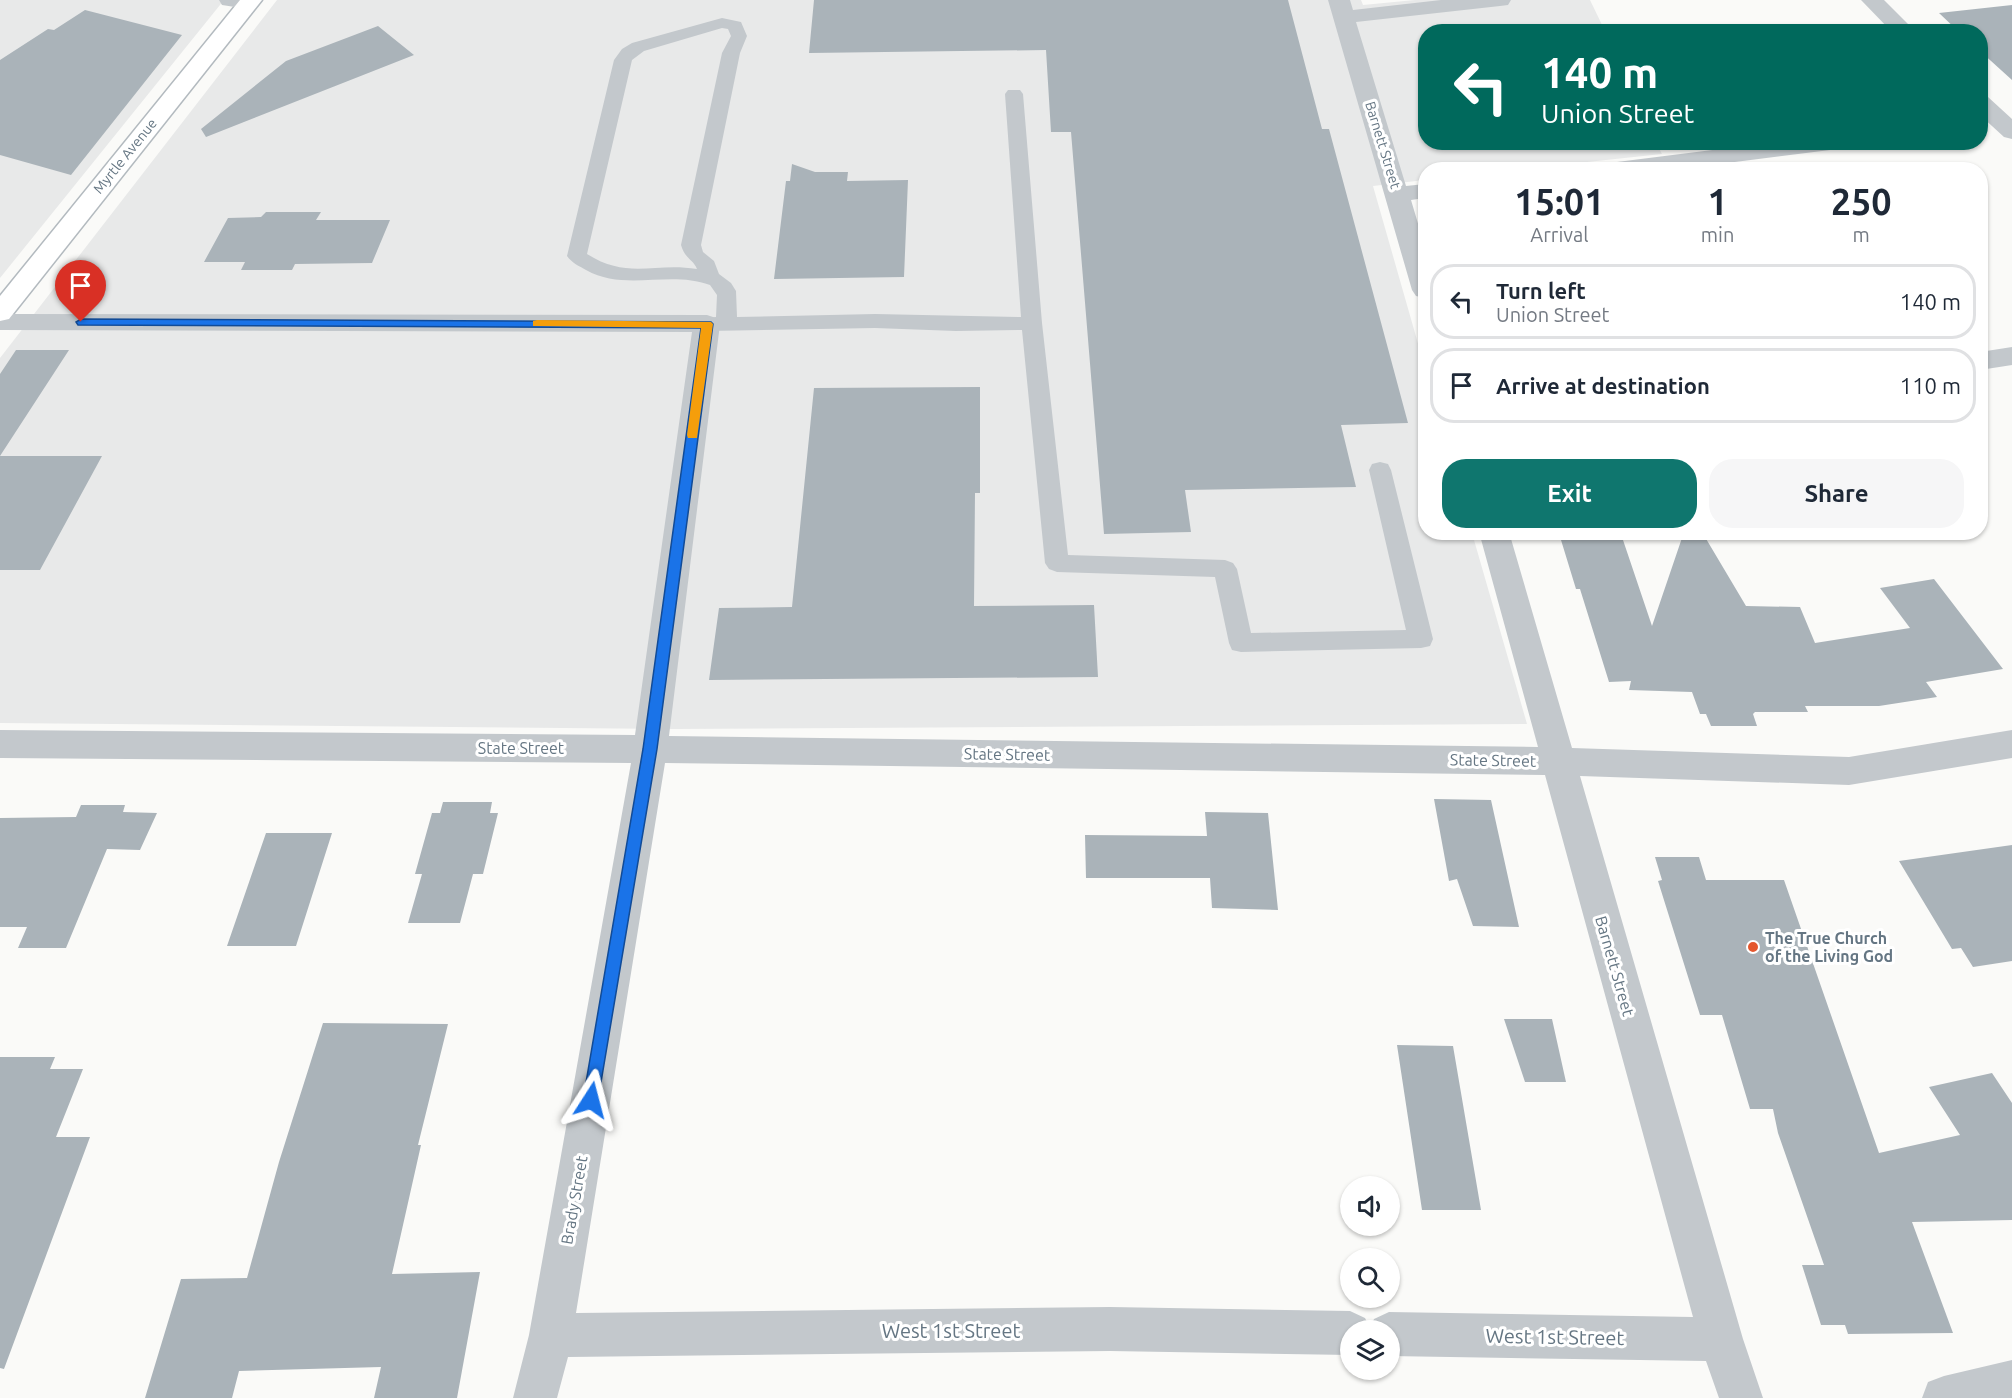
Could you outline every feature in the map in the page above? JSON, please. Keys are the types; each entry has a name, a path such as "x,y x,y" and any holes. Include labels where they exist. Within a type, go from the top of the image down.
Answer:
{"main road":[{"name":"Myrtle Avenue","path":"0,313 243,1"}],"street":[{"path":"1341,8 1500,0"},
{"path":"1872,0 1897,24"},
{"name":"Barnett Street","path":"1341,8 1418,265"},
{"path":"1988,111 2002,126"},
{"path":"1674,162 1773,150"},
{"path":"1398,194 1418,192"},
{"path":"0,322 717,324"},
{"name":"Brady Street","path":"535,1398 551,1335 650,749 717,324"},
{"path":"1988,360 2012,356"},
{"name":"Barnett Street","path":"1496,540 1721,1339 1741,1398"},
{"name":"State Street","path":"0,744 650,749 1557,761 1849,771 2012,744"},
{"name":"West 1st Street","path":"551,1335 1098,1329 1340,1333"},
{"name":"West 1st Street","path":"1400,1334 1721,1339"},
{"path":"1944,1398 2012,1382"}],"lane":[{"path":"710,277 704,261 694,255 691,245 731,53 739,36 735,26 722,23 638,47 628,53 623,60 577,256 597,268 620,275 671,274 710,277 721,282 728,297 717,324 875,321 956,324 1032,323"},
{"path":"1014,94 1032,323 1057,563 1226,569 1241,643 1421,639 1380,470"}],"shaded area":[{"path":"0,0 224,0 0,278"},
{"path":"277,0 1361,0 1363,5 1415,0 1590,0 1602,24 1418,24 1418,150 1660,150 1662,154 1587,162 1418,162 1418,181 1373,186 1418,344 1418,540 1474,540 1527,724 674,729 0,723 0,358"}],"building":[{"path":"814,0 1288,0 1322,129 1329,129 1408,423 1341,425 1356,487 1185,490 1191,532 1104,534 1071,132 1051,132 1046,50 809,53"},
{"path":"2012,5 2012,80 1988,58 1988,24 1951,24 1939,13"},
{"path":"85,10 182,35 71,175 0,155 0,60 48,29 54,30"},
{"path":"378,26 414,55 206,137 201,129 286,61"},
{"path":"792,164 815,172 848,172 847,181 908,180 904,277 774,279 786,181 790,181"},
{"path":"266,212 321,212 316,220 390,220 372,263 295,264 292,270 241,270 245,262 204,262 228,218 261,217"},
{"path":"16,350 69,350 0,456 0,374"},
{"path":"980,387 980,493 975,493 974,606 1094,605 1098,677 709,680 719,608 792,607 814,388"},
{"path":"0,456 102,456 40,570 0,570"},
{"path":"1561,540 1623,540 1652,626 1681,540 1707,540 1746,606 1800,607 1815,643 1910,628 1880,588 1934,579 2003,669 1926,682 1937,697 1879,706 1805,706 1808,712 1755,712 1753,714 1757,726 1711,726 1706,714 1700,714 1692,692 1629,690 1631,681 1609,682 1580,589 1576,589"},
{"path":"1434,799 1491,800 1519,927 1473,926 1457,879 1449,881"},
{"path":"443,802 492,802 490,813 498,813 483,874 473,874 460,923 408,923 422,874 415,874 432,813 440,813"},
{"path":"81,805 125,805 123,812 157,813 140,850 107,849 66,948 18,948 27,927 0,927 0,818 76,817"},
{"path":"1205,812 1268,813 1278,910 1212,908 1210,878 1086,878 1085,835 1207,836"},
{"path":"266,833 332,833 296,946 227,946"},
{"path":"2012,845 2012,961 1973,967 1961,948 1952,949 1899,861"},
{"path":"1655,857 1699,857 1706,880 1784,880 1879,1153 1960,1135 1929,1087 1992,1073 2012,1103 2012,1220 1912,1222 1953,1333 1848,1334 1845,1325 1821,1325 1802,1265 1824,1265 1778,1133 1773,1109 1750,1109 1722,1015 1700,1015 1658,881 1662,880"},
{"path":"1504,1019 1552,1019 1566,1082 1525,1082"},
{"path":"323,1023 448,1024 418,1145 421,1145 392,1274 480,1272 457,1398 374,1398 381,1367 239,1371 232,1398 145,1398 181,1279 247,1278 279,1162"},
{"path":"1397,1045 1453,1046 1481,1210 1422,1210"},
{"path":"0,1057 55,1057 50,1069 83,1069 56,1137 90,1137 4,1369 0,1368"}],"slow traffic":[{"path":"537,323 707,324 693,435"}],"place":[{"name":"The True Church of the Living God","path":"1753,947"}],"route":[{"path":"81,322 707,324 650,749 591,1100"}]}
